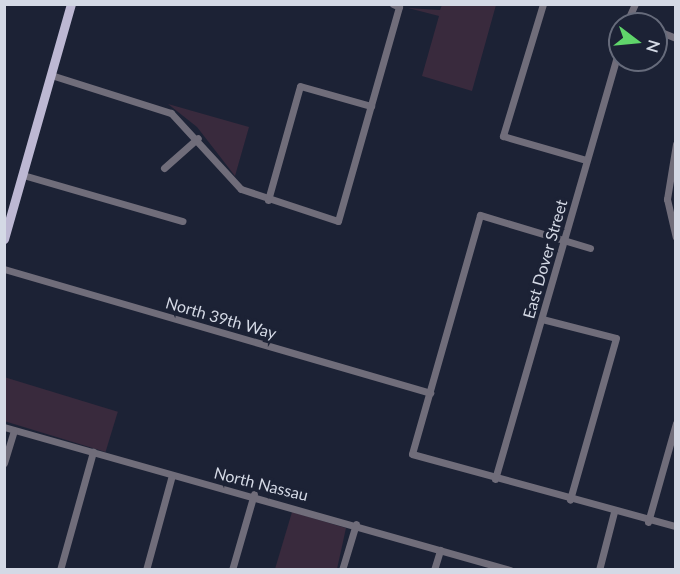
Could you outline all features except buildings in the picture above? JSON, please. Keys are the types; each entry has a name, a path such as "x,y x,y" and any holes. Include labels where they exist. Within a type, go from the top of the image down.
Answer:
{"main road":[{"path":"4,239 71,4"}],"street":[{"path":"543,4 504,136 586,160"},
{"path":"51,75 155,105 198,138 221,173 241,189 268,200 338,221 371,106 396,6"},
{"name":"East Dover Street","path":"495,479 612,72"},
{"path":"268,200 300,86 371,106"},
{"path":"164,168 198,138"},
{"path":"675,144 667,199 675,237"},
{"path":"23,174 182,221"},
{"path":"590,248 480,215 412,454 648,522 675,526"},
{"name":"North 39th Way","path":"4,269 430,393"},
{"path":"542,319 616,339 570,500"},
{"path":"648,522 673,438 675,423"},
{"name":"North Nassau","path":"4,427 172,475 254,494 510,570"},
{"path":"4,463 14,430"},
{"path":"60,570 93,452"},
{"path":"146,570 172,475"},
{"path":"232,570 254,494"},
{"path":"599,570 614,512"},
{"path":"342,570 356,524"},
{"path":"434,570 440,550"}],"shaded area":[{"path":"442,5 496,5 472,91 422,76 439,16 408,8 440,10"},
{"path":"168,104 249,127 235,176 197,127"},
{"path":"4,377 118,412 106,452 4,421"},
{"path":"292,512 346,528 337,569 275,569"}]}
